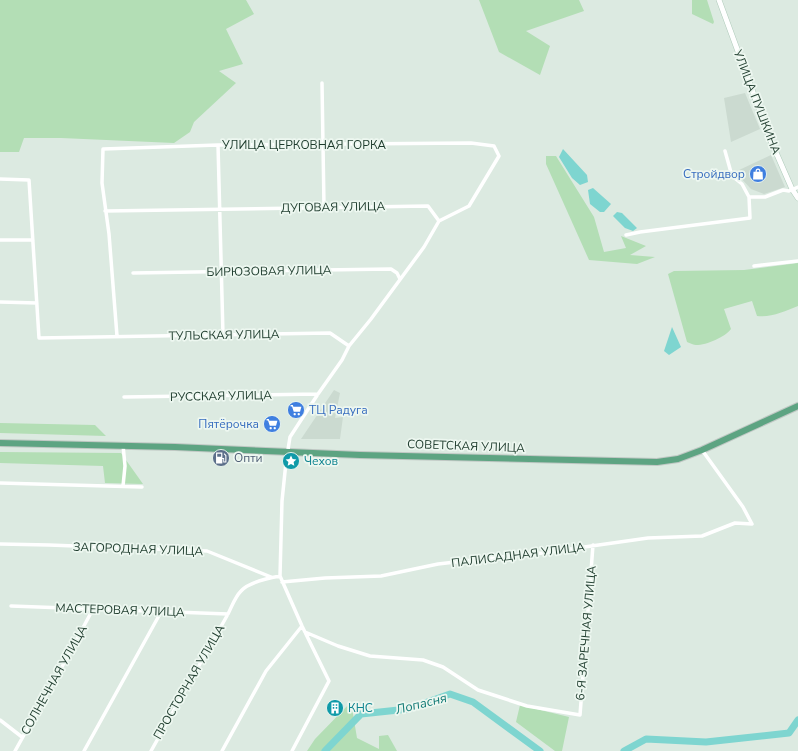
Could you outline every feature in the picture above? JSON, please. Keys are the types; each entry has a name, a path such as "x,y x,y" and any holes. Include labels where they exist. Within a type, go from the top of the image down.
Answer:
{"main road":[{"name":"УЛИЦА ПУШКИНА","path":"719,0 769,137 792,189 798,198"},
{"name":"СОВЕТСКАЯ УЛИЦА","path":"0,442 287,452 657,462 678,459 702,450 798,406"}],"street":[{"path":"322,83 324,207"},
{"name":"УЛИЦА ЦЕРКОВНАЯ ГОРКА","path":"105,211 102,182 103,149 218,145 471,143 494,146 499,156 469,206 439,221"},
{"path":"218,145 223,335"},
{"path":"626,235 750,218 749,197 742,184 732,176 725,151"},
{"path":"0,180 29,180 36,303 0,302"},
{"path":"749,197 765,197 783,190 789,191 798,187"},
{"name":"ДУГОВАЯ УЛИЦА","path":"105,211 428,206 439,221"},
{"path":"105,211 117,336"},
{"path":"292,751 329,681 304,632 280,576 282,501 290,437 342,360 349,346 371,319 424,247 439,221"},
{"path":"0,240 33,240"},
{"path":"754,266 798,261"},
{"name":"БИРЮЗОВАЯ УЛИЦА","path":"133,273 391,269 397,273 400,279"},
{"name":"ТУЛЬСКАЯ УЛИЦА","path":"36,303 39,338 330,333 349,346"},
{"name":"РУССКАЯ УЛИЦА","path":"124,397 318,394"},
{"path":"123,446 125,466 123,486"},
{"name":"ПАЛИСАДНАЯ УЛИЦА","path":"282,582 325,578 381,576 438,564 542,553 648,538 702,536 735,523 752,524 743,507 702,450"},
{"path":"0,483 142,487"},
{"name":"ЗАГОРОДНАЯ УЛИЦА","path":"0,544 207,551 271,577"},
{"name":"6-Я ЗАРЕЧНАЯ УЛИЦА","path":"304,632 338,646 370,656 423,660 443,667 478,690 527,706 580,714 593,545"},
{"path":"271,577 280,576"},
{"name":"ПРОСТОРНАЯ УЛИЦА","path":"151,751 239,592 244,587 271,577"},
{"name":"МАСТЕРОВАЯ УЛИЦА","path":"11,606 228,614"},
{"name":"СОЛНЕЧНАЯ УЛИЦА","path":"14,751 94,609"},
{"path":"84,751 161,612"},
{"path":"222,751 266,671 302,626"},
{"path":"0,720 22,737"}],"shaded area":[{"path":"745,93 760,129 731,142 724,98"},
{"name":"Стройдвор","path":"771,155 785,187 764,194 751,189 739,176 737,171"},
{"path":"334,390 340,393 335,418 343,417 340,439 301,439"}],"green space":[{"path":"0,0 246,0 254,14 226,29 243,64 219,71 236,83 194,122 190,132 174,143 61,138 24,138 19,152 0,152"},
{"path":"479,0 579,0 584,11 526,31 550,46 540,75 499,52"},
{"path":"692,0 707,0 714,22 713,24 692,14"},
{"path":"546,156 556,156 594,217 604,252 626,248 621,236 646,246 630,255 655,257 637,264 589,260 546,164"},
{"path":"798,263 798,306 778,314 767,316 757,316 752,301 724,309 731,329 728,332 720,338 705,344 696,345 687,342 668,274 674,271 744,270"},
{"path":"0,423 95,425 106,436 0,433"},
{"path":"0,452 121,453 143,484 105,483 103,466 0,463"},
{"path":"351,702 357,738 379,749 379,736 388,735 397,751 307,751 315,739"},
{"path":"520,705 569,717 562,751 555,751 516,722"}],"water":[{"path":"563,149 587,175 588,182 580,185 572,178 559,157"},
{"path":"593,188 611,204 604,212 600,212 590,204 588,190"},
{"path":"617,212 622,213 637,228 633,231 625,228 613,216"},
{"path":"672,327 681,347 669,355 664,351"}],"waterway":[{"name":"Лопасня","path":"325,751 361,714 408,709 450,694 473,702 540,751"},
{"name":"Лопасня","path":"624,751 646,739 706,742 789,733 798,720"}],"place":[{"name":"Стройдвор","path":"758,174"},
{"name":"ТЦ Радуга","path":"296,410"},
{"name":"Пятёрочка","path":"272,424"},
{"name":"Опти","path":"221,458"},
{"name":"Чехов","path":"291,461"},
{"name":"КНС","path":"335,708"}]}
